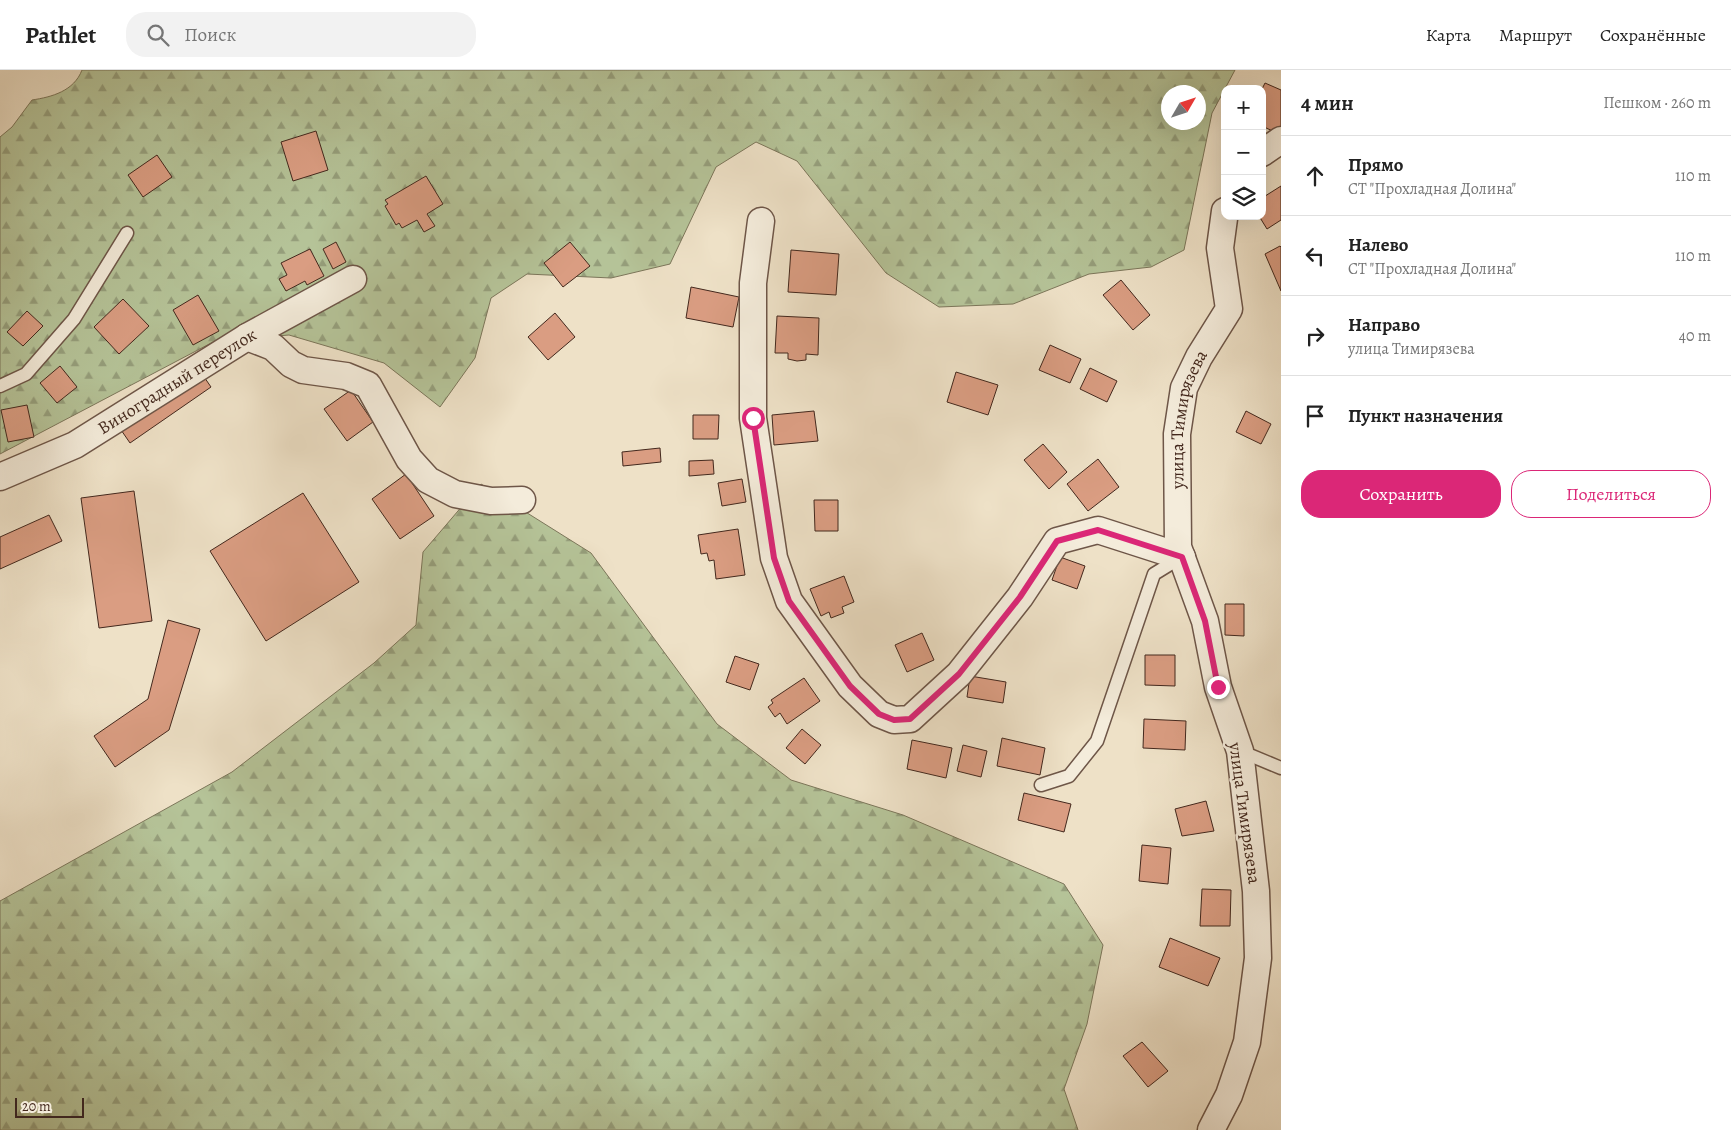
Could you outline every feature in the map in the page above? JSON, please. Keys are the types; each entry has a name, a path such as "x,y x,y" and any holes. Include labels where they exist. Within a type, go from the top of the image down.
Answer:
{"street":[{"path":"1266,150 1281,140"},
{"name":"улица Тимирязева","path":"1211,1130 1228,1095 1247,1042 1258,958 1256,891 1240,751 1218,687 1205,621 1178,547 1177,434 1184,388 1229,309 1220,248 1224,220"},
{"path":"760,221 753,283 753,418 774,558 789,601 850,686 879,714 894,720 910,719 959,674 1020,597 1057,541 1098,530 1182,557"},
{"name":"Виноградный переулок","path":"0,477 75,445 247,337 354,279"},
{"path":"247,337 273,347 291,364 303,370 346,376 368,385 409,459 428,480 454,494 491,501 522,500"}],"lane":[{"path":"0,386 26,374 74,319 127,233"},
{"path":"1041,785 1069,776 1097,741 1154,574 1182,557"},
{"path":"1240,751 1281,768"}],"green space":[{"path":"82,70 1235,70 1227,85 1221,85 1221,96 1212,113 1184,250 1151,267 1089,274 1013,304 939,307 886,273 797,161 756,142 716,167 670,264 611,278 527,274 491,298 475,358 440,407 384,363 289,335 215,341 0,454 0,137 12,127 32,100 62,92 74,83"},
{"path":"481,484 591,553 717,724 791,780 903,815 1064,884 1103,945 1087,1024 1064,1089 1078,1130 0,1130 0,901 232,772 374,663 416,625 423,552"}],"building":[{"path":"1265,83 1281,90 1281,135 1266,128 1266,85 1264,85"},
{"path":"316,131 328,170 293,181 281,142"},
{"path":"157,155 172,177 143,197 128,175"},
{"path":"426,176 443,204 427,214 435,226 424,232 417,220 402,228 399,223 396,225 385,206 388,204 385,200"},
{"path":"1281,186 1281,220 1267,229 1261,220 1266,220 1266,195"},
{"path":"336,242 346,262 333,269 323,249"},
{"path":"570,242 590,266 563,287 544,263"},
{"path":"1281,247 1281,291 1265,254"},
{"path":"310,249 324,276 307,285 305,281 286,291 279,279 287,275 281,263"},
{"path":"791,250 839,254 836,295 788,292"},
{"path":"1121,280 1150,315 1133,330 1103,295"},
{"path":"691,287 739,297 733,327 686,318"},
{"path":"198,295 219,331 193,345 173,310"},
{"path":"123,299 149,326 119,354 94,327"},
{"path":"27,311 43,326 23,346 7,332"},
{"path":"555,313 575,337 548,360 528,337"},
{"path":"777,316 819,318 818,355 806,354 806,360 797,361 788,359 788,353 775,353"},
{"path":"1050,345 1081,359 1070,383 1039,370"},
{"path":"60,366 77,387 57,403 40,383"},
{"path":"1090,368 1117,381 1107,402 1080,389"},
{"path":"200,371 211,387 130,443 119,427"},
{"path":"956,372 998,385 988,415 947,402"},
{"path":"351,390 373,422 347,441 324,409"},
{"path":"27,405 34,437 8,442 1,410"},
{"path":"814,411 818,441 774,445 772,415"},
{"path":"1246,411 1271,424 1261,444 1236,432"},
{"path":"693,415 719,415 718,439 693,439"},
{"path":"1043,444 1067,472 1049,489 1024,460"},
{"path":"660,448 661,462 623,466 622,452"},
{"path":"1098,459 1119,487 1088,511 1067,484"},
{"path":"713,460 714,474 689,476 689,461"},
{"path":"406,474 434,516 400,539 372,499"},
{"path":"742,479 746,502 722,506 718,483"},
{"path":"134,491 152,621 99,628 81,498"},
{"path":"303,493 359,582 266,641 210,551"},
{"path":"814,500 838,500 838,531 815,531"},
{"path":"49,515 62,541 0,569 0,537"},
{"path":"738,529 745,575 716,579 714,560 709,561 707,553 701,554 698,535"},
{"path":"1060,557 1085,566 1077,589 1052,580"},
{"path":"844,576 854,602 842,607 844,613 831,618 829,612 821,616 810,589"},
{"path":"1225,604 1244,604 1244,636 1225,635"},
{"path":"168,620 200,629 169,730 115,767 94,736 148,699"},
{"path":"922,633 934,660 907,672 895,645"},
{"path":"1145,655 1175,655 1175,686 1145,685"},
{"path":"735,656 759,664 750,690 726,682"},
{"path":"970,676 1006,682 1003,703 967,697"},
{"path":"804,678 820,701 787,724 780,713 775,717 768,707 773,703 771,700"},
{"path":"1144,719 1186,721 1185,750 1143,748"},
{"path":"802,729 821,745 805,764 786,748"},
{"path":"1002,738 1045,748 1040,775 997,766"},
{"path":"912,740 952,748 946,778 907,769"},
{"path":"963,745 987,751 981,777 957,771"},
{"path":"1024,793 1071,804 1064,832 1018,820"},
{"path":"1206,801 1214,831 1182,836 1175,809"},
{"path":"1142,845 1171,848 1168,884 1139,881"},
{"path":"1202,889 1231,890 1230,926 1200,926"},
{"path":"1170,938 1220,958 1208,986 1159,967"},
{"path":"1142,1042 1168,1071 1148,1087 1123,1056"}],"route":[{"path":"753,418 774,558 789,601 850,686 879,714 894,720 910,719 959,674 1020,597 1057,541 1098,530 1182,557 1205,621 1218,687"}]}
